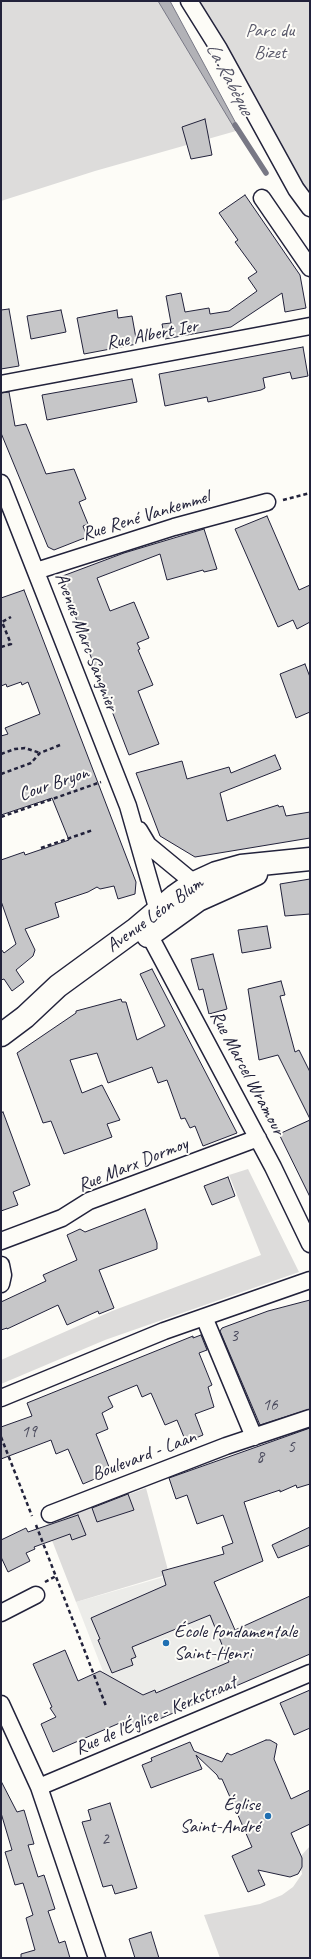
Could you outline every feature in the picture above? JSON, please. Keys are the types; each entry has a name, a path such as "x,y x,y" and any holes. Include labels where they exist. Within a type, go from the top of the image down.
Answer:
{"main road":[{"name":"Avenue Léon Blum","path":"1,1035 25,1017 60,1000 154,923 195,892 216,873 241,866 308,860"}],"street":[{"path":"189,1 219,49 296,189 310,208"},
{"path":"262,198 310,268"},
{"name":"Rue Albert Ier","path":"1,384 310,326"},
{"name":"Avenue Marc Sangnier","path":"1,483 131,816 154,923"},
{"name":"Rue René Vankemmel","path":"36,571 174,526 267,502"},
{"name":"Avenue Marc Sangnier","path":"131,816 148,845 184,874 195,892"},
{"name":"Rue Marcel Wramour","path":"154,923 310,1244"},
{"name":"Rue Marx Dormoy","path":"1,1240 62,1218 89,1201 258,1138"},
{"path":"1,1265 4,1275 1,1284"},
{"path":"1,1398 164,1331 310,1280"},
{"path":"204,1317 254,1437"},
{"name":"Boulevard - Laan","path":"50,1514 226,1446 310,1418"},
{"path":"1,1613 36,1595"},
{"name":"Rue de l'Église - Kerkstraat","path":"39,1787 310,1673"},
{"path":"1,1704 39,1787 97,1958"}],"path":[{"path":"267,502 310,493"},
{"path":"1,647 11,644 1,621 11,618"},
{"path":"1,774 31,763 40,753 60,745"},
{"path":"1,754 15,749 25,748 40,753"},
{"name":"Cour Bryon","path":"1,817 116,777"},
{"path":"41,848 92,830"},
{"path":"1,1437 106,1706"}],"shaded area":[{"path":"158,1 170,1 239,129 238,130 236,131"},
{"name":"École fondamentale Saint-Henri","path":"206,1565 256,1678 127,1733 76,1602"}],"green space":[{"path":"1,1 158,1 236,131 95,171 1,201"},
{"name":"Parc du Bizet","path":"197,1 310,1 310,197 294,172 213,22"},
{"path":"248,1169 299,1272 105,1340 1,1384 1,1360 112,1311 261,1255 229,1175"},
{"path":"146,1488 169,1574 76,1602 46,1525"},
{"path":"310,1846 310,1958 220,1958 204,1915 260,1904 282,1895 293,1887 302,1874 299,1858"}],"building":[{"path":"205,119 212,155 191,159 182,127"},
{"path":"245,195 300,275 306,308 285,312 282,293 231,327 165,339 162,324 171,323 166,296 181,293 185,312 209,308 210,314 229,311 257,291 248,278 257,272 235,242 238,240 219,213"},
{"path":"9,309 19,366 1,369 1,310"},
{"path":"61,310 66,332 31,339 27,316"},
{"path":"117,310 118,318 132,316 137,344 84,354 77,318"},
{"path":"303,347 308,376 292,379 290,372 263,378 265,388 261,390 208,402 207,397 165,406 159,374"},
{"path":"132,379 137,402 47,420 42,395"},
{"path":"9,392 15,426 26,424 46,474 74,469 86,499 79,502 88,524 83,526 87,537 54,550 48,547 1,433 1,393"},
{"path":"267,516 299,590 310,585 310,622 297,629 293,620 278,627 235,529"},
{"path":"204,529 217,569 204,572 203,570 167,580 160,554 97,578 110,611 134,602 149,638 137,643 140,649 138,650 153,685 138,691 159,744 129,755 60,577 124,553"},
{"path":"24,590 136,882 135,894 118,899 114,886 100,889 97,887 88,892 55,903 59,917 25,929 35,950 33,956 16,970 24,982 12,991 4,979 1,980 1,949 4,953 16,944 1,901 1,860 24,852 25,855 69,840 52,798 1,815 1,736 8,734 5,728 40,714 28,682 22,685 21,682 7,687 6,684 1,686 1,598"},
{"path":"305,664 310,677 310,712 296,718 280,674"},
{"path":"275,755 281,769 220,793 227,821 278,805 279,807 283,806 286,816 310,812 310,838 195,857 160,836 136,773 182,761 187,779 229,767 231,773"},
{"path":"310,879 310,914 285,916 280,884"},
{"path":"267,926 271,948 242,953 238,930"},
{"path":"213,954 227,1009 209,1014 203,989 199,990 191,959"},
{"path":"152,969 237,1133 203,1146 195,1126 190,1128 185,1118 181,1119 167,1080 158,1083 152,1067 108,1083 97,1053 70,1060 82,1093 102,1085 120,1120 107,1124 112,1137 64,1154 51,1121 43,1123 17,1053 76,1013 76,1011 121,999 122,1002 126,1002 137,1040 165,1026 140,974"},
{"path":"281,981 285,995 280,996 295,1052 299,1050 310,1072 310,1119 278,1055 259,1060 248,989"},
{"path":"3,1112 30,1185 13,1192 18,1205 1,1211 1,1113"},
{"path":"310,1120 310,1197 279,1134"},
{"path":"228,1177 235,1196 212,1205 204,1186"},
{"path":"145,1209 157,1243 157,1249 99,1270 114,1308 99,1314 98,1311 67,1325 58,1305 7,1329 1,1330 1,1302 46,1281 43,1275 77,1260 67,1235 80,1229 85,1232"},
{"path":"310,1300 310,1409 260,1425 220,1331 222,1328 268,1311"},
{"path":"201,1335 207,1350 199,1353 212,1385 208,1387 214,1407 195,1414 203,1435 186,1442 177,1420 165,1425 151,1393 142,1397 137,1385 108,1397 113,1407 102,1413 108,1429 96,1434 111,1472 83,1484 68,1449 56,1454 51,1440 1,1459 1,1427 32,1416 27,1403 193,1336 193,1338"},
{"path":"310,1428 310,1484 297,1488 296,1485 280,1492 280,1490 244,1502 263,1561 214,1582 235,1630 310,1596 310,1654 127,1733 122,1722 53,1752 41,1724 56,1717 50,1708 52,1707 33,1664 65,1650 78,1681 100,1671 143,1695 155,1690 156,1693 229,1662 210,1615 132,1647 136,1657 131,1659 133,1665 112,1673 98,1640 100,1639 91,1618 166,1585 162,1571 224,1554 222,1547 233,1543 223,1515 197,1524 187,1495 176,1499 169,1478"},
{"path":"128,1494 134,1510 97,1522 92,1508"},
{"path":"78,1515 86,1535 72,1540 70,1534 34,1547 35,1549 26,1553 30,1561 8,1572 1,1557 1,1540 26,1528 28,1532"},
{"path":"310,1527 310,1545 278,1558 272,1545"},
{"path":"310,1690 310,1728 294,1735 280,1703"},
{"name":"Église Saint-André","path":"266,1740 270,1740 277,1744 274,1759 291,1799 310,1790 310,1824 291,1833 302,1858 302,1867 298,1874 290,1877 258,1870 265,1885 248,1892 232,1856 252,1847 222,1779 219,1779 217,1775 196,1755 202,1769 151,1788 142,1765 152,1761 151,1758 190,1742 194,1751 222,1762 227,1753 231,1755"},
{"path":"1,1781 17,1812 24,1810 34,1844 28,1845 38,1877 44,1875 55,1909 48,1911 59,1943 65,1941 70,1958 21,1958 21,1954 35,1950 26,1918 33,1915 23,1883 15,1885 5,1852 12,1850 1,1813"},
{"path":"110,1803 137,1888 115,1894 112,1885 103,1887 82,1822 91,1820 88,1810"},
{"path":"151,1932 159,1958 135,1958 129,1939"}],"waterway":[{"name":"La Rabèque","path":"235,125 266,173"}],"place":[{"name":"École fondamentale Saint-Henri","path":"166,1643"},
{"name":"Église Saint-André","path":"268,1816"}]}
